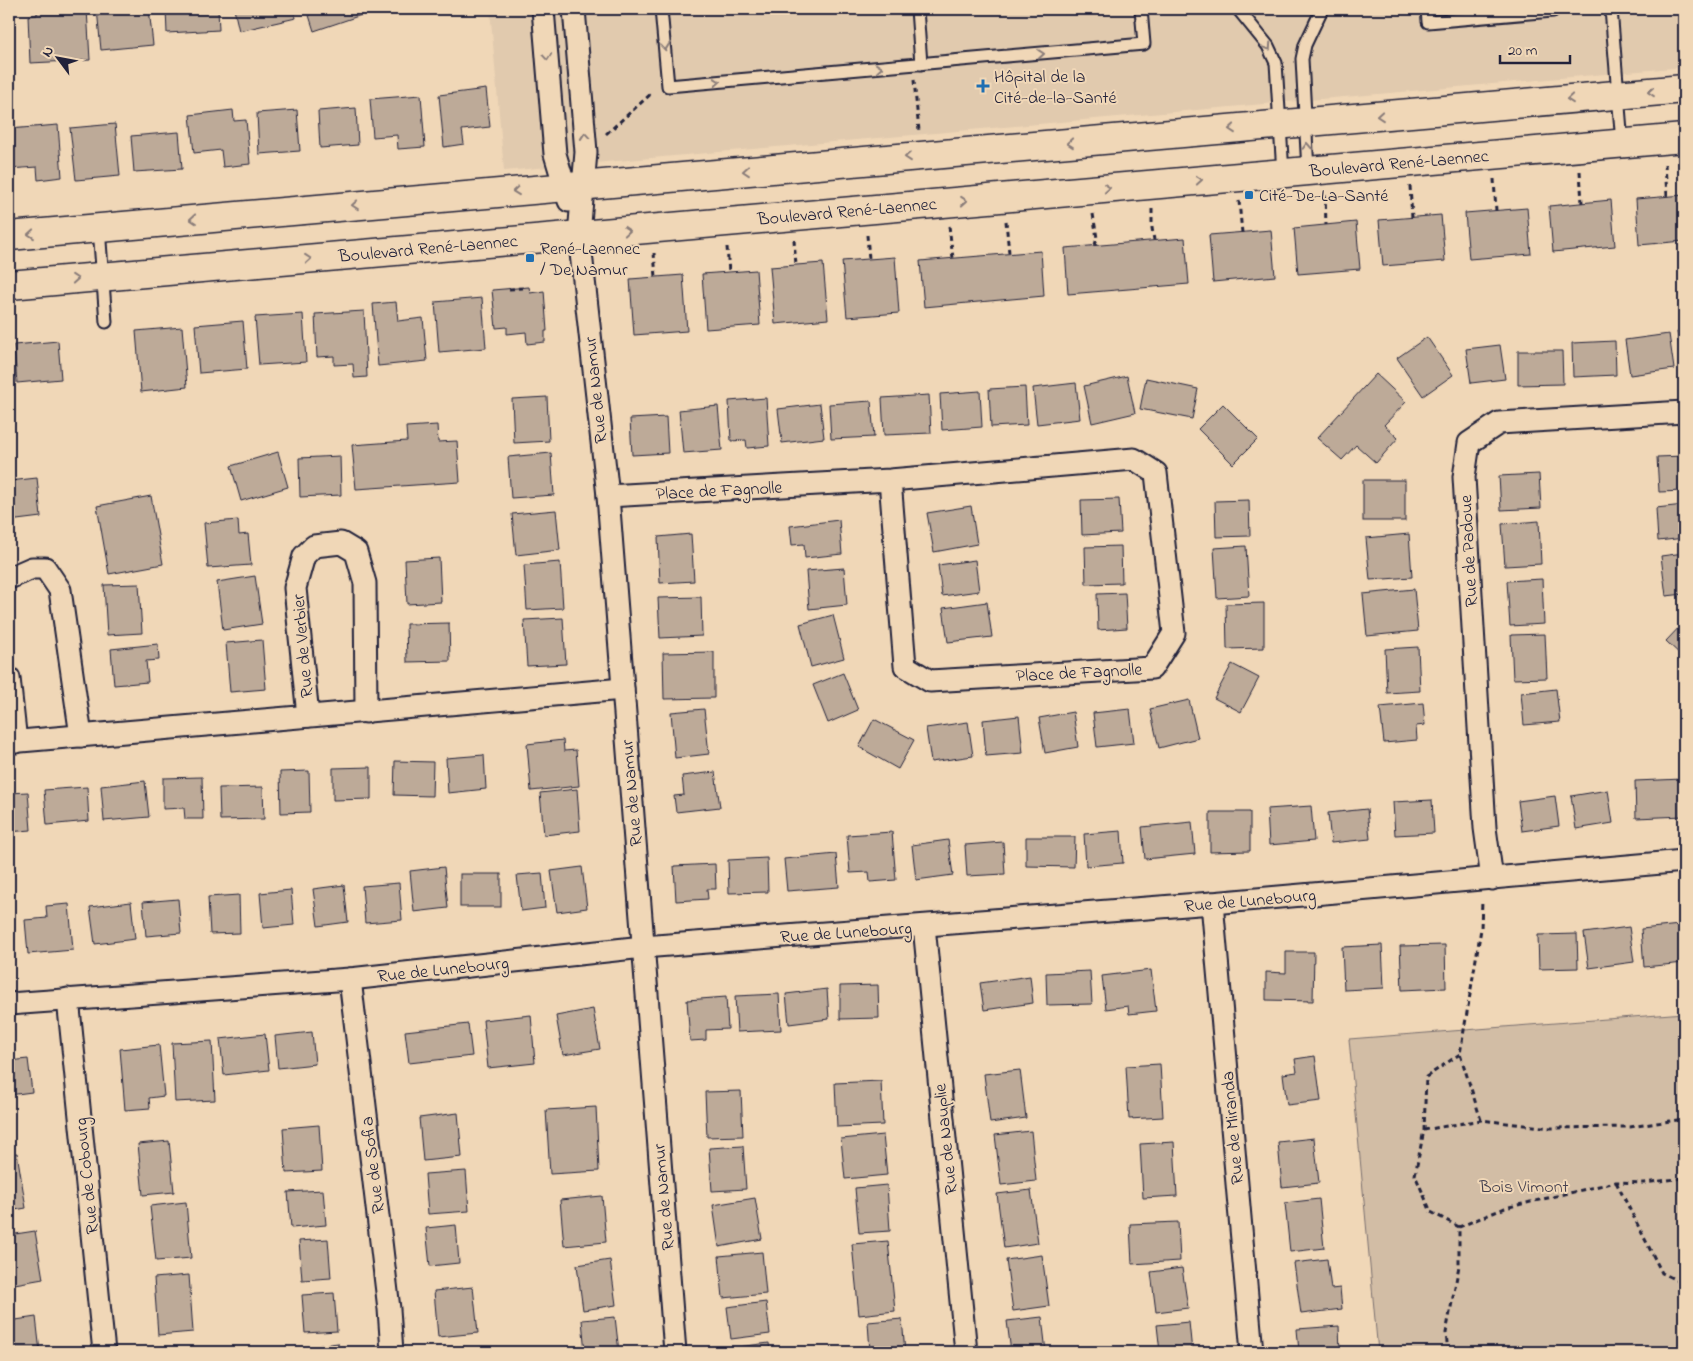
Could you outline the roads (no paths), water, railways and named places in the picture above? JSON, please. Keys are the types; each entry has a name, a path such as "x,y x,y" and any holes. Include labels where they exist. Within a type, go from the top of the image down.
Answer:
{"street":[{"name":"Rue de Namur","path":"543,9 556,154 574,186 608,496 675,1352"},
{"name":"Rue de Namur","path":"574,9 586,152 574,186"},
{"path":"9,236 1684,89"},
{"name":"Boulevard René-Laennec","path":"9,285 579,235 1305,177 1684,138"},
{"name":"Rue de Padoue","path":"1487,880 1464,477 1469,443 1499,423 1684,412"},
{"name":"Place de Fagnolle","path":"608,496 890,480 1134,459 1156,473 1174,633 1152,668 930,681 905,666 890,480"},
{"name":"Rue de Verbier","path":"308,716 295,588 304,556 314,546 342,543 356,552 365,583 366,712"},
{"path":"9,578 32,568 45,568 60,590 81,736"},
{"name":"Rue de Verbier","path":"9,678 12,742 622,689"},
{"name":"Rue de Lunebourg","path":"9,1004 350,979 643,947 1212,903 1684,861"},
{"name":"Rue de Miranda","path":"1212,903 1252,1352"},
{"name":"Rue de Nauplie","path":"924,926 966,1352"},
{"name":"Rue de Sofia","path":"350,979 389,1308 392,1352"},
{"name":"Rue de Cobourg","path":"68,999 104,1352"}],"lane":[{"path":"661,9 668,86 1144,44 1141,9"},
{"path":"917,9 921,64"},
{"path":"1238,9 1268,46 1274,57 1293,123 1305,177"},
{"path":"1305,177 1293,123 1303,52 1322,9"},
{"path":"1427,9 1428,22 1553,11 1553,9"},
{"path":"1611,9 1622,143"},
{"path":"98,228 106,322"}],"place":[{"name":"Hôpital de la Cité-de-la-Santé","path":"983,86"},
{"name":"Cité-De-La-Santé","path":"1249,195"},
{"name":"René-Laennec / De Namur","path":"530,258"}],"park label":[{"name":"Bois Vimont","path":"1524,1186"}]}
